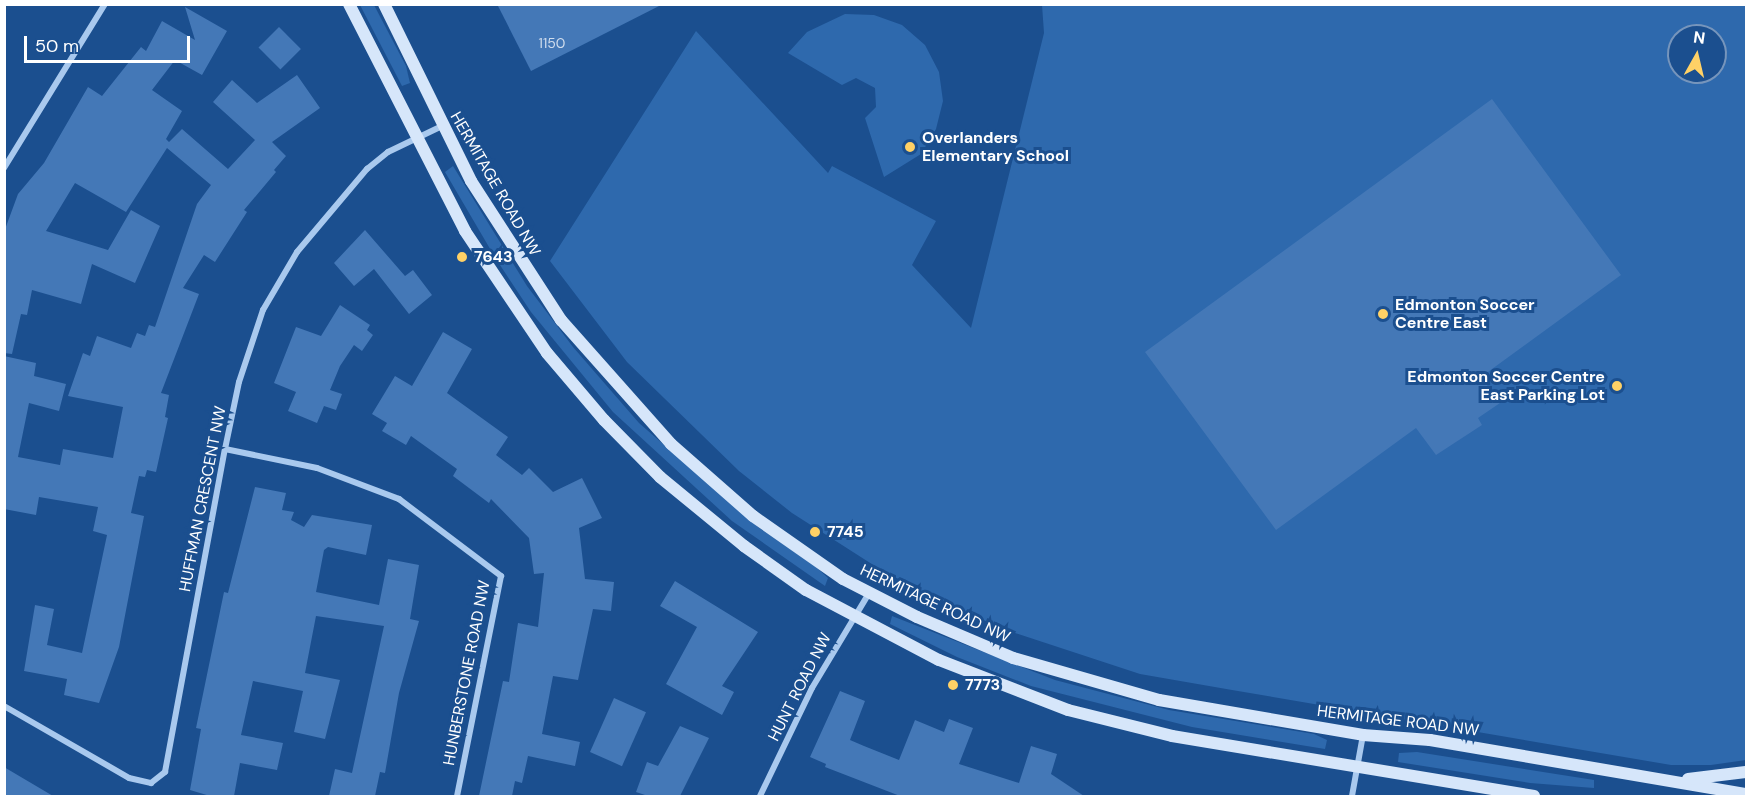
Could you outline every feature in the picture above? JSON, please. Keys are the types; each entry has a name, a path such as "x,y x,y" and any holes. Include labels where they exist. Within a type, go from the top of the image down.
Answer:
{"street":[{"path":"4,168 105,4"},
{"path":"349,4 417,138 498,286 547,353 604,420 660,477 744,546 806,590 948,665 1068,710 1172,736 1534,796"},
{"name":"HERMITAGE ROAD NW","path":"384,4 442,126 528,275 633,405 753,516 869,594 985,647 1110,688 1363,735 1430,740 1746,794"},
{"name":"HUFFMAN CRESCENT NW","path":"4,706 129,778 152,783 165,772 239,382 263,310 297,252 367,169 388,152 442,126"},
{"name":"HUNBERSTONE ROAD NW","path":"225,449 317,468 399,499 501,576 457,796"},
{"name":"HUNT ROAD NW","path":"761,795 812,688 869,594"},
{"path":"1352,796 1363,735"},
{"path":"1671,780 1746,772"},
{"path":"761,795 770,796"}],"shaded area":[{"path":"360,5 374,5 406,66 410,83 402,86"},
{"path":"1042,5 1746,5 1746,760 1711,765 1671,765 1140,674 1006,630 928,595 878,568 792,513 739,471 627,362 550,261 696,31 828,173 832,166 936,221 912,265 971,328 1044,33"},
{"path":"845,14 874,15 902,25 925,45 939,72 943,101 936,129 921,154 884,177 865,118 876,107 875,88 856,78 842,85 788,53 807,32"},
{"path":"453,166 527,286 573,347 639,423 758,527 816,567 828,578 825,586 732,521 613,412 531,312 496,259 445,172"},
{"path":"892,616 1055,680 1169,710 1314,734 1327,740 1325,749 1192,727 1031,686 957,657 890,624"},
{"path":"1417,752 1594,780 1594,788 1530,783 1398,762 1399,753"}],"building":[{"path":"497,4 663,4 531,71"},
{"path":"185,7 227,31 202,75 175,60 152,90 182,111 166,139 169,142 182,129 228,169 255,140 213,102 232,80 257,103 297,75 320,108 272,142 286,156 274,170 276,172 244,210 247,212 215,262 204,255 183,288 199,294 161,393 169,395 165,417 168,418 156,472 147,470 145,477 139,476 131,513 144,516 119,647 99,703 64,695 67,679 24,671 35,605 54,609 47,645 82,653 107,535 93,531 98,507 39,497 36,515 4,509 4,356 36,363 34,376 66,384 59,411 29,403 18,457 60,465 63,449 113,458 123,407 68,396 83,353 90,356 97,336 131,348 137,333 145,336 149,325 155,327 197,204 211,185 167,148 126,212 75,183 46,231 108,250 131,210 160,226 135,283 92,264 81,304 32,290 27,315 21,314 12,354 4,353 4,232 18,194 44,163 88,87 102,96 141,47 146,51 162,21 195,40"},
{"path":"279,27 301,49 280,69 258,48"},
{"name":"Edmonton Soccer Centre East","path":"1492,99 1621,275 1481,377 1500,403 1478,418 1482,425 1436,455 1416,428 1276,530 1145,352"},
{"path":"365,230 405,276 413,270 432,295 409,314 374,269 354,286 334,263"},
{"path":"340,305 370,325 367,330 373,335 362,351 354,345 340,366 330,390 342,394 336,410 324,406 317,423 288,411 296,392 274,383 296,327 321,336"},
{"path":"443,332 472,349 447,393 508,437 496,455 522,475 529,468 553,492 582,478 602,518 579,528 585,579 614,582 611,611 593,609 578,680 553,676 542,734 580,742 575,766 528,756 522,783 515,781 512,796 479,796 503,681 509,682 518,623 538,627 544,573 534,574 529,538 491,499 489,503 453,476 457,469 411,436 406,445 382,431 387,423 372,414 395,376 412,386"},
{"path":"255,487 286,493 282,510 294,512 291,520 304,527 312,515 372,525 366,555 328,547 324,550 316,592 379,605 388,559 419,565 410,619 419,621 399,693 385,773 380,772 375,796 329,796 335,769 352,773 384,626 316,616 305,673 340,680 325,739 294,732 303,691 253,681 241,735 283,743 277,770 240,763 234,796 210,796 190,790 201,729 196,728 224,592 228,593"},
{"path":"675,581 758,632 722,686 734,692 722,715 666,684 697,627 660,606"},
{"path":"840,691 865,701 850,740 899,760 915,720 944,732 949,719 973,728 959,764 1019,783 1031,746 1057,754 1051,774 1084,796 900,796 825,767 826,764 810,757"},
{"path":"614,698 646,712 622,766 590,752"},
{"path":"680,726 709,738 680,796 648,796 636,792 647,762 658,766"},
{"path":"4,767 53,796 4,796"}],"place":[{"name":"Overlanders Elementary School","path":"910,147"},
{"name":"7643","path":"462,257"},
{"name":"Edmonton Soccer Centre East","path":"1383,314"},
{"name":"Edmonton Soccer Centre East Parking Lot","path":"1617,386"},
{"name":"7745","path":"815,532"},
{"name":"7773","path":"953,685"}]}
